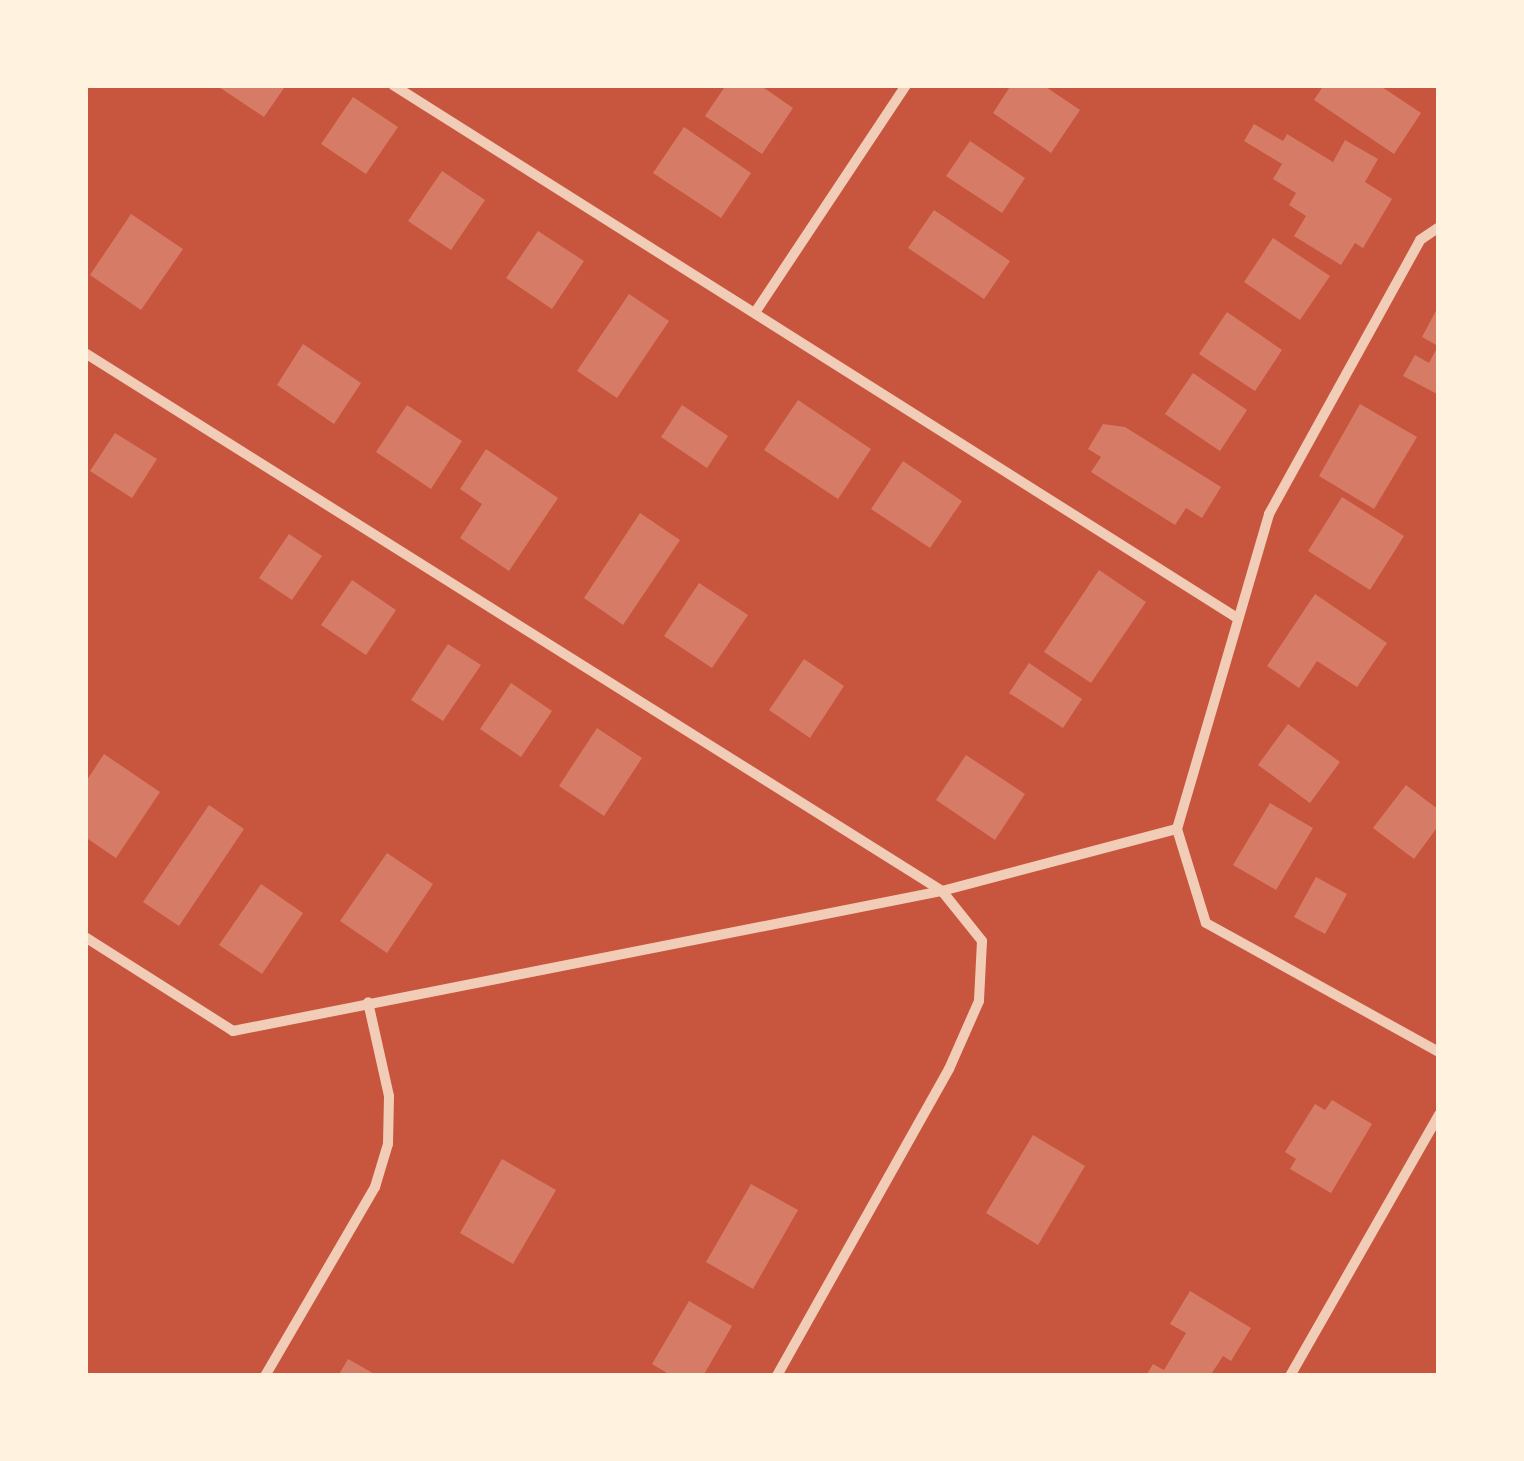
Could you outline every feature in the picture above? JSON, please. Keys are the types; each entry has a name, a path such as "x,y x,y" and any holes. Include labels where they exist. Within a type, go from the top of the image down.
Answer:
{"street":[{"path":"393,85 1237,618"},
{"path":"756,311 906,85"},
{"path":"1439,226 1420,240 1269,514 1177,829 1206,923 1439,1052"},
{"path":"85,353 942,892 982,940 979,1001 949,1070 777,1376"},
{"path":"85,938 232,1030 942,892 1177,829"},
{"path":"265,1376 375,1187 388,1144 390,1096 368,1002"},
{"path":"1290,1376 1439,1114"}],"building":[{"path":"216,85 286,85 264,117"},
{"path":"726,85 760,85 793,108 762,154 705,116"},
{"path":"1011,85 1043,85 1080,110 1051,153 993,113"},
{"path":"1324,85 1379,85 1421,113 1394,154 1314,100"},
{"path":"353,97 398,127 366,174 321,144"},
{"path":"1254,124 1283,141 1287,134 1333,162 1345,140 1378,159 1365,182 1392,199 1363,248 1355,243 1341,265 1294,236 1306,216 1289,205 1296,193 1273,179 1282,164 1244,141"},
{"path":"684,127 751,173 721,218 653,173"},
{"path":"970,141 1025,178 1002,213 946,176"},
{"path":"442,171 485,200 451,250 408,221"},
{"path":"934,210 1010,261 984,299 908,248"},
{"path":"131,214 183,249 141,310 90,275"},
{"path":"538,231 584,261 552,309 506,278"},
{"path":"1273,238 1330,276 1300,320 1244,282"},
{"path":"629,294 669,321 617,398 577,371"},
{"path":"1439,305 1439,395 1403,376 1415,355 1429,363 1438,346 1422,337"},
{"path":"1227,312 1282,350 1255,391 1199,354"},
{"path":"303,344 361,383 334,424 277,385"},
{"path":"1193,373 1247,410 1220,451 1165,414"},
{"path":"798,400 871,449 838,499 764,450"},
{"path":"1360,404 1417,437 1374,509 1319,476"},
{"path":"407,405 462,441 431,489 376,452"},
{"path":"682,405 728,436 707,468 661,437"},
{"path":"1103,424 1125,427 1221,487 1202,518 1186,508 1175,525 1091,472 1101,457 1088,449"},
{"path":"115,433 157,459 132,498 90,471"},
{"path":"486,449 558,498 509,571 460,538 482,504 460,489"},
{"path":"903,461 962,501 930,548 871,509"},
{"path":"1342,497 1404,536 1370,590 1308,551"},
{"path":"640,513 680,540 623,625 584,598"},
{"path":"289,534 322,556 292,600 259,578"},
{"path":"1099,570 1146,602 1091,683 1044,652"},
{"path":"352,580 396,610 366,655 321,625"},
{"path":"699,583 748,615 712,668 664,636"},
{"path":"1315,594 1387,643 1357,687 1317,661 1299,688 1267,666"},
{"path":"448,644 481,665 443,721 411,700"},
{"path":"804,659 844,686 810,738 769,710"},
{"path":"1029,663 1082,699 1063,728 1009,693"},
{"path":"511,683 552,711 521,757 480,729"},
{"path":"1288,724 1340,762 1310,803 1258,765"},
{"path":"597,728 642,758 604,816 559,786"},
{"path":"104,754 160,792 116,858 85,837 85,783"},
{"path":"966,755 1025,794 995,840 936,800"},
{"path":"1406,785 1439,810 1439,825 1414,859 1373,828"},
{"path":"1270,803 1313,828 1276,890 1233,865"},
{"path":"209,805 244,829 179,926 143,902"},
{"path":"387,853 433,884 387,953 340,921"},
{"path":"1316,877 1347,894 1325,934 1294,917"},
{"path":"261,884 303,913 262,974 219,945"},
{"path":"1332,1100 1372,1124 1331,1193 1290,1169 1296,1159 1285,1152 1315,1104 1325,1110"},
{"path":"1033,1135 1085,1166 1038,1245 986,1213"},
{"path":"502,1159 556,1190 513,1264 460,1233"},
{"path":"751,1184 798,1210 753,1289 706,1262"},
{"path":"1190,1291 1251,1328 1231,1361 1223,1356 1210,1376 1146,1376 1153,1364 1164,1370 1186,1333 1170,1324"},
{"path":"689,1301 732,1326 703,1376 672,1376 652,1364"},
{"path":"348,1359 378,1376 338,1376"}]}
